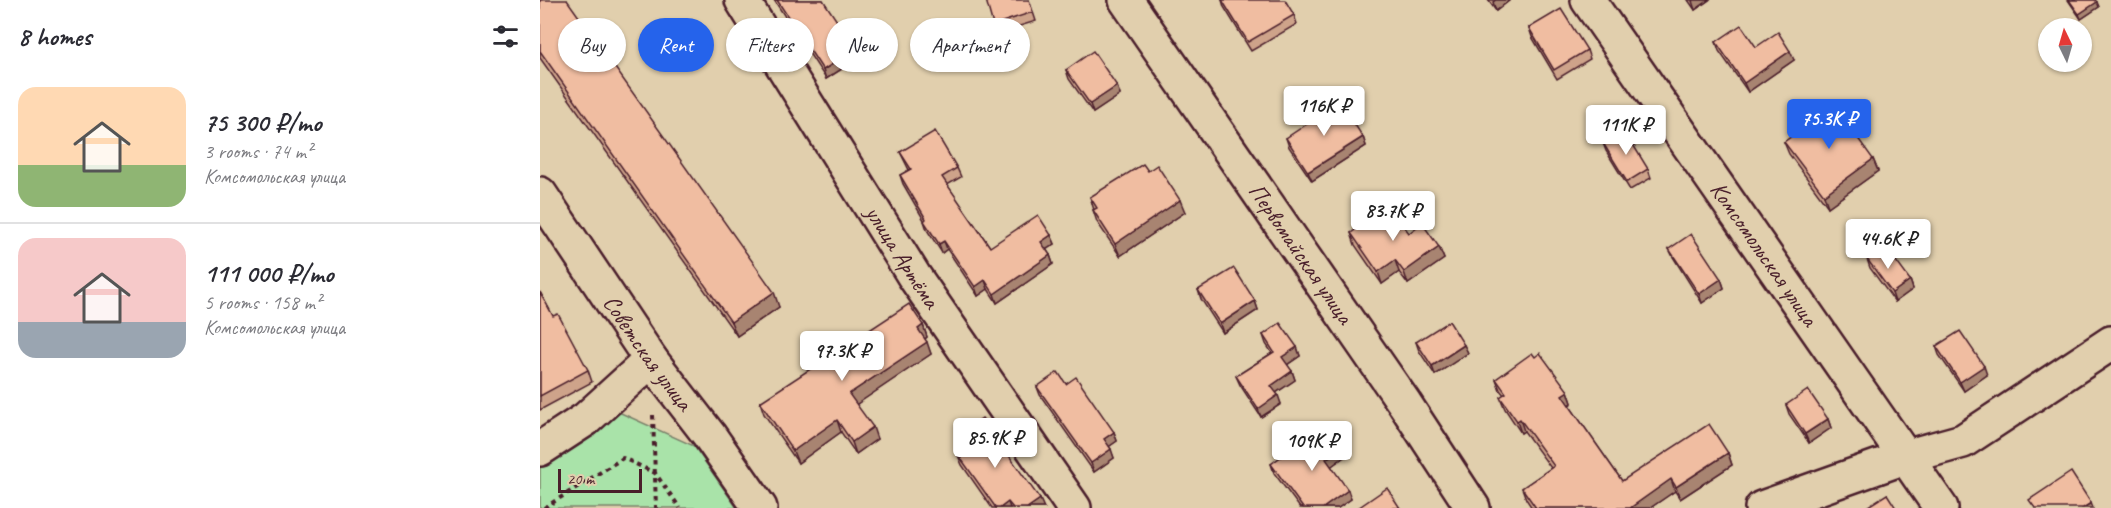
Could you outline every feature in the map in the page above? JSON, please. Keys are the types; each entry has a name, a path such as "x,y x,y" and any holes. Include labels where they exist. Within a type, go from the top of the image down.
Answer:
{"street":[{"name":"улица Артёма","path":"742,0 914,276 1074,508"},
{"name":"Первомайская улица","path":"1126,0 1399,394 1473,508"},
{"name":"Комсомольская улица","path":"1588,0 1941,508"},
{"name":"Советская улица","path":"540,194 651,360 709,435 760,508"},
{"path":"1762,508 1905,457 1963,441 2111,343"},
{"path":"540,449 586,419 651,360"}],"path":[{"path":"651,360 656,508"},
{"path":"544,508 623,458 655,473 680,508"}],"green space":[{"path":"612,409 694,446 737,508 540,508 540,462"}],"building":[{"path":"540,0 567,0 580,18 558,18 558,72 618,72 774,292 731,322 540,51"},
{"path":"777,0 823,0 835,18 826,18 826,68 823,70 814,56 814,18 789,18"},
{"path":"986,0 1029,0 1033,12 1015,18 991,18"},
{"path":"1222,0 1285,0 1294,15 1248,42"},
{"path":"2069,0 2095,0 2097,2 2079,14"},
{"path":"1561,9 1587,50 1554,70 1529,28"},
{"path":"1741,25 1756,47 1778,32 1790,51 1744,83 1716,42"},
{"path":"1093,51 1117,86 1090,104 1066,70"},
{"path":"1340,102 1363,137 1308,172 1286,138"},
{"path":"1834,105 1873,159 1824,195 1784,142"},
{"path":"1624,130 1648,169 1627,182 1603,143"},
{"path":"935,131 957,168 942,177 990,247 1038,215 1051,235 1041,242 1050,255 994,294 985,280 975,287 944,241 939,244 900,175 911,169 900,152"},
{"path":"1143,164 1148,171 1157,165 1180,200 1115,244 1093,210 1097,208 1090,197"},
{"path":"1389,206 1409,233 1422,223 1439,247 1404,272 1395,260 1378,272 1351,233"},
{"path":"1691,234 1721,279 1699,294 1669,249"},
{"path":"1885,246 1910,280 1892,293 1867,259"},
{"path":"1234,268 1255,301 1220,324 1198,290"},
{"path":"540,292 553,316 558,314 588,370 540,396"},
{"path":"909,304 923,325 918,329 927,342 849,394 873,427 852,442 837,420 793,451 760,402"},
{"path":"1449,321 1464,345 1432,366 1416,342"},
{"path":"1280,323 1297,347 1282,357 1292,371 1271,386 1278,395 1258,409 1236,376 1274,352 1263,335"},
{"path":"1960,331 1984,366 1960,382 1936,346"},
{"path":"1532,353 1535,357 1540,353 1568,391 1562,395 1622,481 1709,424 1728,453 1676,487 1671,479 1630,508 1536,508 1522,488 1554,466 1520,419 1517,421 1500,397 1506,393 1496,379"},
{"path":"1058,372 1066,384 1076,377 1114,432 1104,439 1111,449 1091,463 1037,387"},
{"path":"1808,390 1828,419 1805,434 1786,405"},
{"path":"982,418 1040,499 1027,508 1013,508 1008,502 996,508 957,453 970,444 961,433"},
{"path":"1327,429 1341,448 1326,459 1348,490 1323,508 1303,508 1271,464 1294,447 1297,451"},
{"path":"2071,472 2091,503 2083,508 2035,508 2029,500"},
{"path":"1387,488 1400,508 1358,508"},
{"path":"1887,494 1896,508 1865,508"}]}
